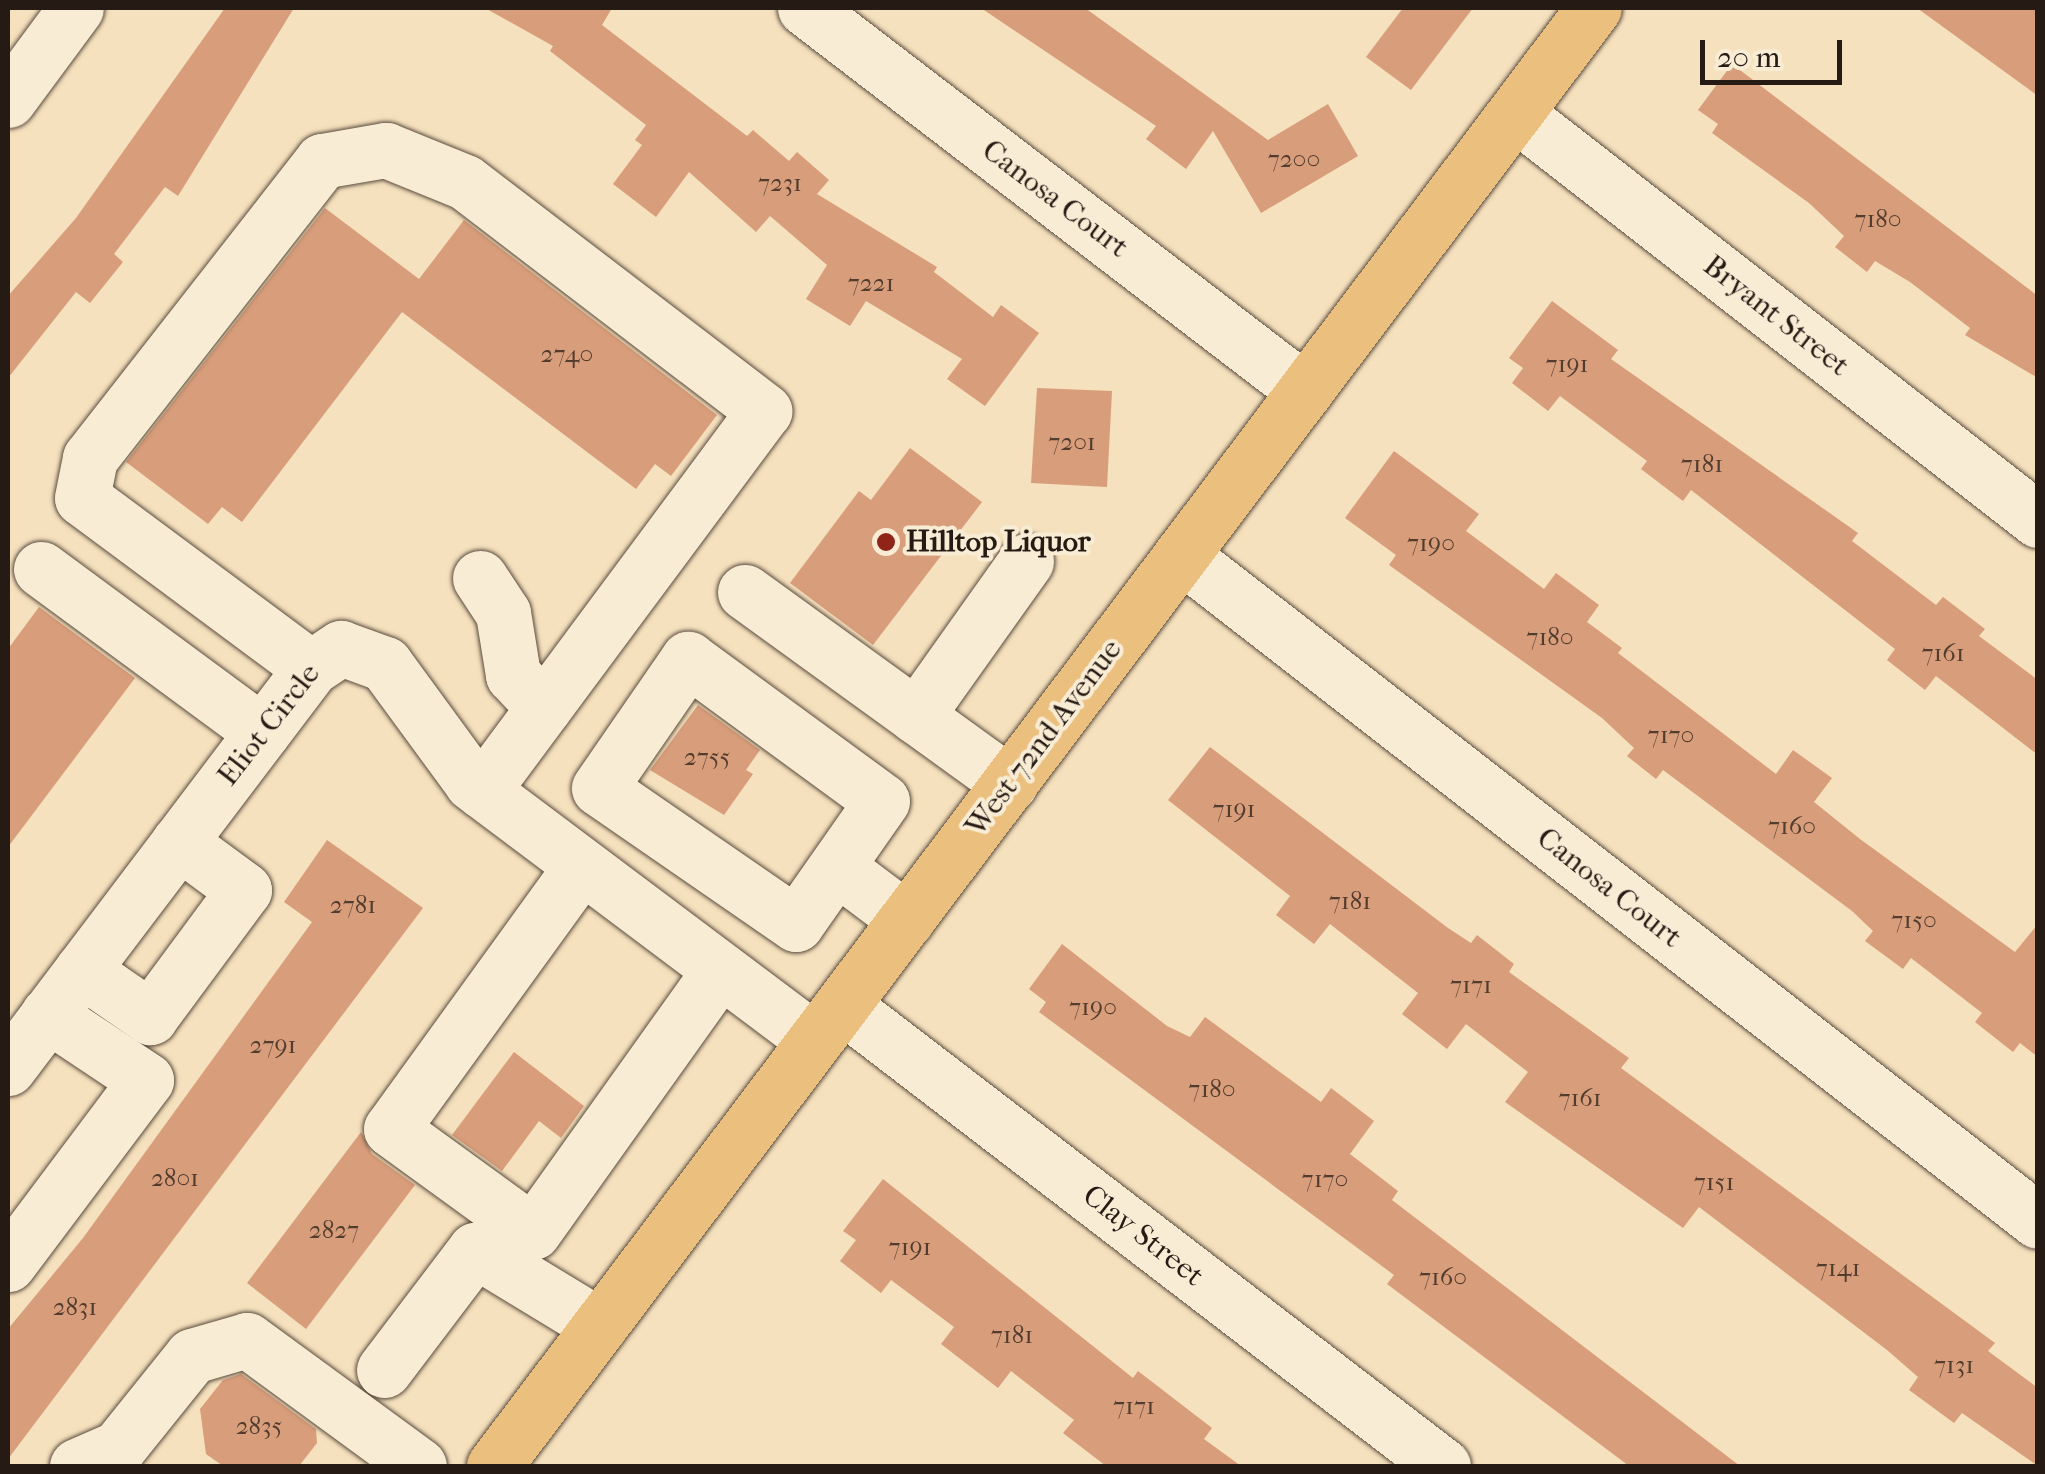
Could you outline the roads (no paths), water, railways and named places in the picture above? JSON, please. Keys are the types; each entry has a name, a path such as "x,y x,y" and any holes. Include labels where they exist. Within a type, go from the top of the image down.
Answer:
{"main road":[{"name":"West 72nd Avenue","path":"494,1466 1594,8"}],"street":[{"path":"10,91 76,8"},
{"name":"Canosa Court","path":"805,8 1305,391"},
{"name":"Bryant Street","path":"1515,112 2038,520"},
{"path":"311,668 82,498 90,458 322,161 386,150 464,182 764,411 482,791"},
{"name":"Canosa Court","path":"1181,555 2038,1221"},
{"path":"916,716 1026,561"},
{"path":"41,569 262,732"},
{"path":"480,578 503,613 513,675 544,708"},
{"path":"744,592 1010,784"},
{"name":"Eliot Circle","path":"25,1030 82,970 311,668 341,648 372,654 482,791 580,868 720,970 828,1023"},
{"path":"688,658 882,802 838,868 796,924 599,788 688,658"},
{"path":"82,970 150,1017 244,890 179,842"},
{"path":"580,868 391,1130 533,1232 720,970"},
{"path":"838,868 907,920"},
{"name":"Clay Street","path":"828,1023 1442,1466"},
{"path":"8,1264 146,1080 25,1030"},
{"path":"384,1370 475,1250 600,1326"},
{"path":"114,1460 192,1356 247,1340 356,1448 420,1466"}],"place":[{"name":"Hilltop Liquor","path":"886,542"}]}
